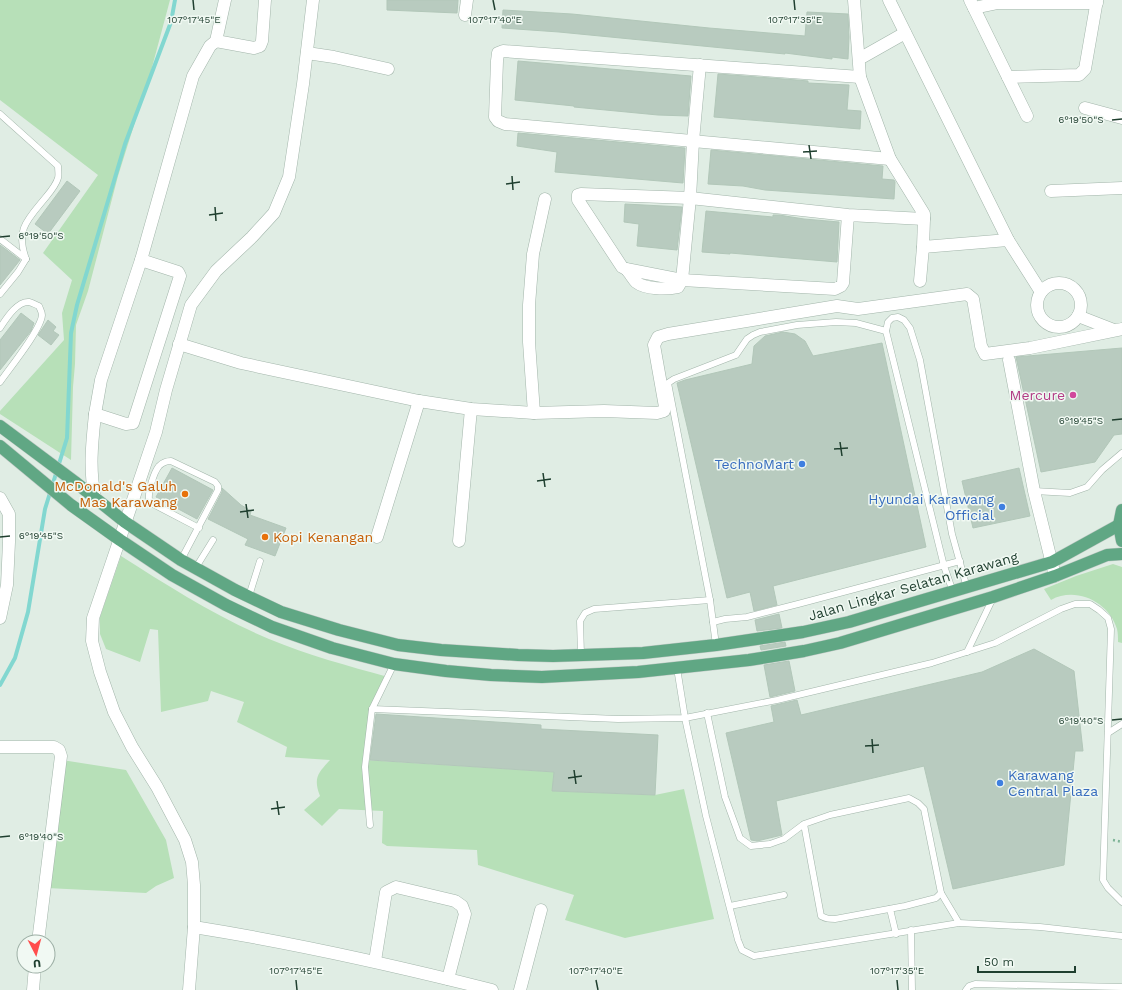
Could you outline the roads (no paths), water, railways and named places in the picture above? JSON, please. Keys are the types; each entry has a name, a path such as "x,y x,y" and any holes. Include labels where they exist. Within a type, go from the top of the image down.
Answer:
{"main road":[{"name":"Jalan Lingkar Selatan Karawang","path":"0,426 75,482 125,522 195,569 281,612 339,630 398,645 441,650 518,656 643,653 716,645 803,632 849,622 1052,562 1119,525"},
{"path":"1,447 71,505 172,575 226,605 272,627 332,648 394,664 490,675 542,676 638,672 749,660 804,651 833,645 993,598 1055,576 1107,555 1122,554"},
{"path":"1122,510 1119,525 1122,541"}],"street":[{"path":"95,498 92,482 91,452 95,414 101,380 141,260 193,76 210,46 216,41 225,0"},
{"path":"216,41 254,48 260,46 262,41 265,0"},
{"path":"189,990 194,927 194,885 192,862 185,840 157,786 132,747 114,712 100,672 92,641 92,618 156,432 179,344 191,305 216,271 252,238 274,213 289,177 313,0"},
{"path":"465,15 467,0"},
{"path":"849,0 855,0 860,77 890,158 924,214 920,280"},
{"path":"889,0 1008,240 1041,292"},
{"path":"1008,77 1079,76 1085,69 1097,2 972,4 1027,116"},
{"path":"859,59 905,33"},
{"path":"860,77 503,51 498,53 497,61 495,117 498,121 505,124 890,158"},
{"path":"307,53 334,57 388,69"},
{"path":"682,280 700,66"},
{"path":"1085,108 1122,118"},
{"path":"1051,191 1122,188"},
{"path":"848,215 843,283 835,289 682,280 622,267 578,200 578,196 581,194 690,198 848,215 924,219"},
{"path":"534,413 529,342 529,305 533,254 545,199"},
{"path":"923,247 1008,240"},
{"path":"95,414 126,424 133,423 180,276 178,272 141,260"},
{"path":"1054,283 1067,284 1072,287 1077,292 1081,304 1078,316 1069,325 1063,327 1051,326 1045,323 1036,306 1041,292 1048,285 1054,283"},
{"path":"179,344 241,362 418,401 471,409 534,413 604,411 657,413 664,411 665,407 654,345 658,337 668,334 837,306 858,309 967,294 973,299 981,346 985,354 1030,348 1119,331"},
{"path":"1078,316 1119,331"},
{"path":"1009,360 1034,491 1055,576"},
{"path":"376,537 418,401"},
{"path":"459,541 471,409"},
{"path":"0,498 9,514 7,585 0,618"},
{"path":"0,749 54,746 59,750 61,756 39,934"},
{"path":"375,962 386,892 396,887 455,901 462,906 465,914 444,982"},
{"path":"520,990 541,910"},
{"path":"194,927 375,962 444,982 492,990"},
{"path":"33,990 34,974"}],"lane":[{"path":"0,114 58,166 58,178 53,188 26,222 22,236 22,248 26,260"},
{"path":"0,239 26,260"},
{"path":"0,294 26,260"},
{"path":"0,328 8,317 24,303 31,302 39,306 42,314 39,323 31,338 2,375 0,382"},
{"path":"954,592 944,566 886,331 888,322 892,318 898,317 904,320 910,328 920,360 952,534 967,588"},
{"path":"716,645 710,600 668,383 674,379 736,355 748,339 760,332 797,325 836,322 856,323 886,331"},
{"path":"1034,491 1070,493 1087,487 1102,470 1122,453"},
{"path":"181,560 199,528 218,490 218,486 215,482 171,461 165,462 158,467 148,492 149,499 153,504 199,528"},
{"path":"195,569 213,540"},
{"path":"712,622 790,606 960,561"},
{"path":"249,596 260,562"},
{"path":"968,652 993,598"},
{"path":"581,655 580,621 585,613 594,610 710,600"},
{"path":"372,709 618,719 685,718 776,700 932,663 994,642 1075,604 1090,604 1100,610 1108,618 1111,629 1103,880 1108,888 1122,902"},
{"path":"370,825 365,767 372,709 394,664"},
{"path":"677,668 685,718 706,816 738,940 742,950 754,956 959,923 1040,927 1122,936"},
{"path":"707,713 725,797 740,838 751,846 770,844 784,839 804,824 830,815 909,798 918,803 924,809 941,893 959,923"},
{"path":"1108,733 1122,724"},
{"path":"804,824 822,916 829,919 890,909 936,898 941,893"},
{"path":"730,906 784,895"},
{"path":"890,909 896,934"},
{"path":"911,930 912,990"},
{"path":"966,990 969,986 975,984 1122,987"}],"waterway":[{"path":"0,685 15,658 28,612 45,509 67,438 71,333 77,305 125,144 171,22 175,0"}],"place":[{"name":"Mercure","path":"1073,395"},
{"name":"TechnoMart","path":"802,464"},
{"name":"McDonald's Galuh Mas Karawang","path":"185,494"},
{"name":"Hyundai Karawang Official","path":"1002,507"},
{"name":"Kopi Kenangan","path":"265,537"},
{"name":"Karawang Central Plaza","path":"1000,783"}]}
